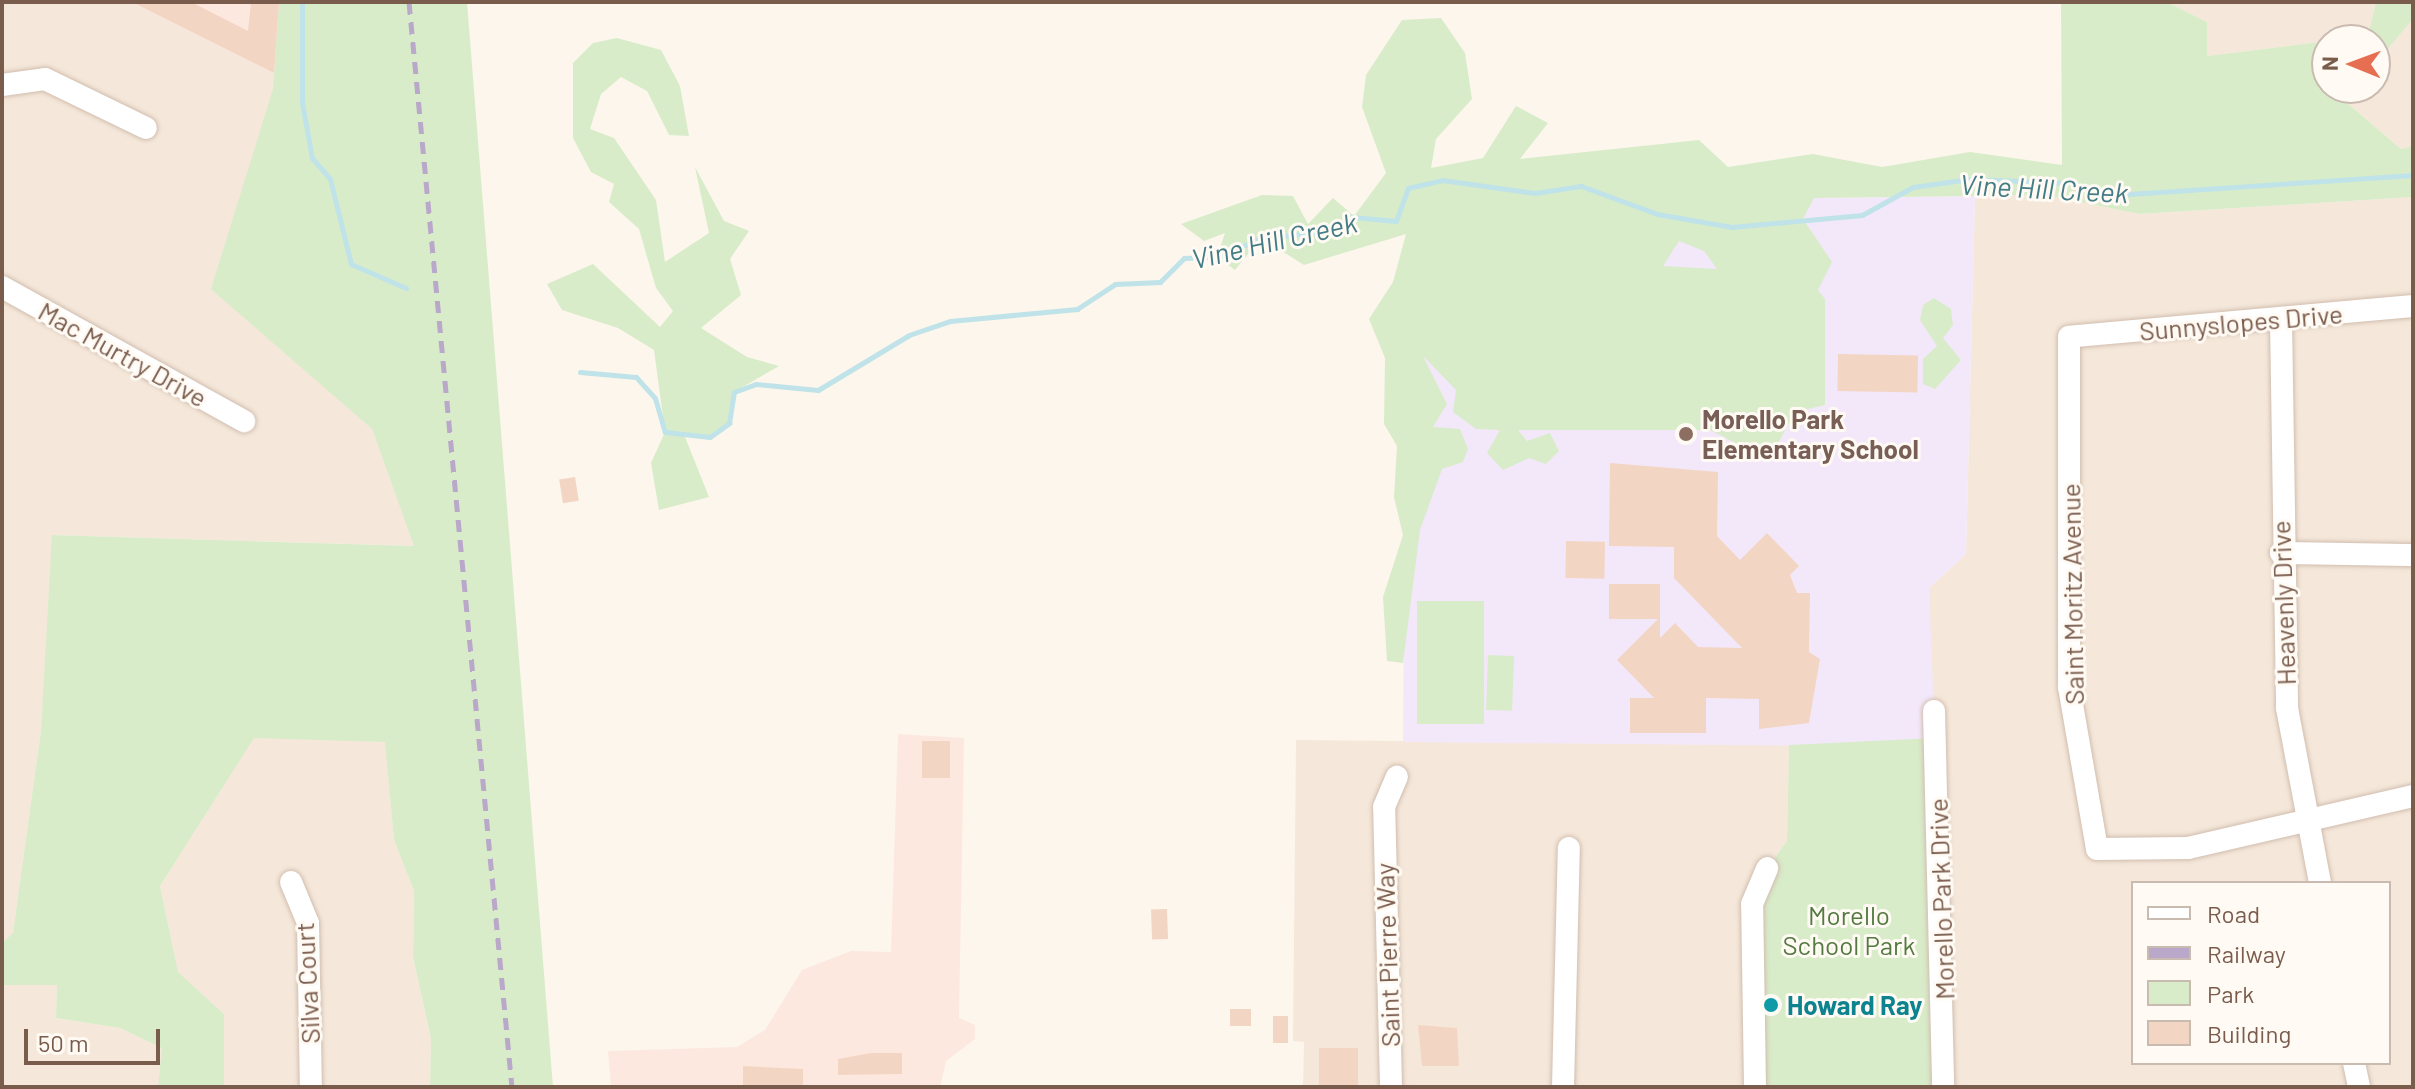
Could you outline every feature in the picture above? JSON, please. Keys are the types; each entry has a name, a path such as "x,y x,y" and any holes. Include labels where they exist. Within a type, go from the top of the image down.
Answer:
{"street":[{"path":"2,85 45,79 146,128"},
{"name":"Mac Murtry Drive","path":"2,287 244,421"},
{"name":"Sunnyslopes Drive","path":"2069,337 2413,306"},
{"name":"Heavenly Drive","path":"2281,320 2281,553 2287,708 2320,881"},
{"name":"Saint Moritz Avenue","path":"2069,337 2069,687 2097,849 2188,848 2307,819"},
{"path":"2281,553 2413,555"},
{"name":"Morello Park Drive","path":"1934,711 1943,1087"},
{"name":"Saint Pierre Way","path":"1391,1087 1384,807 1397,777"},
{"path":"2307,819 2413,796"},
{"path":"1563,1087 1569,848"},
{"path":"1755,1087 1752,904 1767,868"},
{"name":"Silva Court","path":"291,882 308,923 311,1087"},
{"path":"2354,1065 2359,1087"}],"shaded area":[{"path":"2,2 132,2 274,73 328,389 372,429 415,546 53,535 41,730 13,934 2,943"},
{"path":"132,2 279,2 274,73"},
{"path":"2167,2 2376,2 2371,24 2311,24 2311,43 2207,56 2207,22"},
{"path":"2413,19 2413,146 2401,149 2348,104 2391,104 2391,45"},
{"path":"2046,195 2139,214 2413,197 2413,1087 1943,1087 1929,588 1966,554 1975,196"},
{"name":"Morello Park Elementary School","path":"1975,196 1966,554 1929,588 1935,738 1837,746 1403,742 1407,203"},
{"path":"898,734 964,738 959,1018 975,1025 975,1039 946,1061 940,1087 611,1087 608,1051 737,1047 765,1030 802,970 851,951 891,952"},
{"path":"254,737 386,742 394,840 414,891 413,957 431,1039 430,1087 224,1087 224,1014 178,973 160,886"},
{"path":"1296,740 1789,745 1787,841 1767,868 1755,1087 1303,1087 1304,1042 1293,1041"},
{"path":"2,985 57,985 56,1018 120,1028 163,1048 158,1087 2,1087"}],"green space":[{"path":"279,2 467,2 553,1087 430,1087 431,1039 413,957 414,891 394,840 385,742 254,738 160,886 178,972 224,1014 224,1087 158,1087 162,1048 120,1028 56,1018 57,985 2,985 2,943 13,933 41,730 52,535 414,546 372,429 211,289 273,89"},
{"path":"2061,2 2167,2 2207,22 2207,56 2311,43 2311,104 2348,104 2401,149 2413,146 2413,197 2139,214 2046,195 1814,198 1803,219 1832,262 1818,290 1825,299 1825,405 1795,412 1769,460 1710,430 1518,430 1527,441 1550,433 1559,451 1546,464 1529,458 1503,470 1487,453 1500,430 1476,429 1453,412 1456,390 1423,356 1447,404 1433,427 1460,429 1468,449 1463,462 1442,469 1420,530 1403,663 1387,661 1383,597 1403,535 1394,497 1397,446 1384,424 1385,358 1369,319 1393,282 1406,234 1304,265 1261,238 1235,270 1217,257 1225,233 1204,241 1181,224 1262,195 1293,196 1308,224 1333,198 1354,216 1386,173 1362,107 1366,75 1402,20 1441,18 1465,53 1472,99 1436,139 1431,168 1483,158 1516,106 1548,123 1520,159 1699,140 1728,167 1813,154 1882,167 1970,152 2062,165","holes":["1679,241 1704,251 1717,269 1663,266"]},
{"path":"2376,2 2413,2 2413,19 2391,45 2391,24 2371,24"},
{"path":"617,38 661,50 680,86 689,136 669,135 647,91 621,77 601,94 590,129 614,138 656,200 665,262 709,233 695,167 724,221 749,231 730,259 741,295 701,328 747,357 779,366 734,392 729,423 710,437 685,437 709,497 659,510 651,463 665,432 654,350 618,328 562,310 547,284 593,264 660,327 673,311 656,288 639,229 609,202 614,184 591,172 573,138 573,63 593,43"},
{"path":"1934,298 1951,309 1953,325 1943,338 1961,360 1935,389 1923,384 1923,359 1937,346 1920,320 1923,305"},
{"path":"1417,601 1484,601 1484,724 1417,724"},
{"path":"1488,655 1514,656 1512,711 1486,710"},
{"name":"Morello School Park","path":"1935,738 1943,1087 1755,1087 1750,974 1767,868 1787,841 1789,745"}],"building":[{"path":"132,2 191,2 248,31 251,2 279,2 274,73"},
{"path":"1838,354 1918,355 1917,392 1837,391"},
{"path":"1610,463 1718,472 1717,536 1740,560 1767,533 1799,566 1790,575 1797,593 1810,593 1809,652 1820,659 1809,723 1759,729 1759,699 1706,698 1706,733 1630,733 1630,698 1654,698 1617,660 1658,619 1609,619 1609,584 1660,584 1660,638 1675,623 1698,647 1742,648 1674,578 1674,547 1609,546"},
{"path":"575,477 579,501 563,503 559,480"},
{"path":"1566,541 1605,542 1604,579 1565,578"},
{"path":"922,741 950,741 950,778 922,778"},
{"path":"1167,909 1168,939 1152,940 1151,910"},
{"path":"1230,1009 1251,1009 1251,1026 1230,1026"},
{"path":"1273,1016 1288,1016 1288,1043 1273,1043"},
{"path":"1418,1025 1457,1028 1459,1066 1422,1066"},
{"path":"1319,1048 1358,1048 1358,1087 1319,1087"},
{"path":"871,1053 902,1053 902,1074 838,1075 838,1059"},
{"path":"743,1066 803,1069 803,1087 743,1087"}],"waterway":[{"path":"302,2 302,103 312,158 330,179 351,264 406,288"},
{"name":"Vine Hill Creek","path":"580,372 636,377 655,398 665,432 710,437 729,423 734,392 756,384 818,390 909,335 950,321 1077,309 1115,284 1160,282 1184,258 1217,257 1261,238 1323,232 1353,217 1396,221 1408,188 1442,180 1535,193 1581,186 1657,214 1732,227 1862,215 1913,187 1969,179 2070,183 2114,195 2413,175"}],"railway":[{"path":"409,2 512,1087"}],"place":[{"name":"Morello Park Elementary School","path":"1686,434"},
{"name":"Howard Ray","path":"1771,1005"}]}
